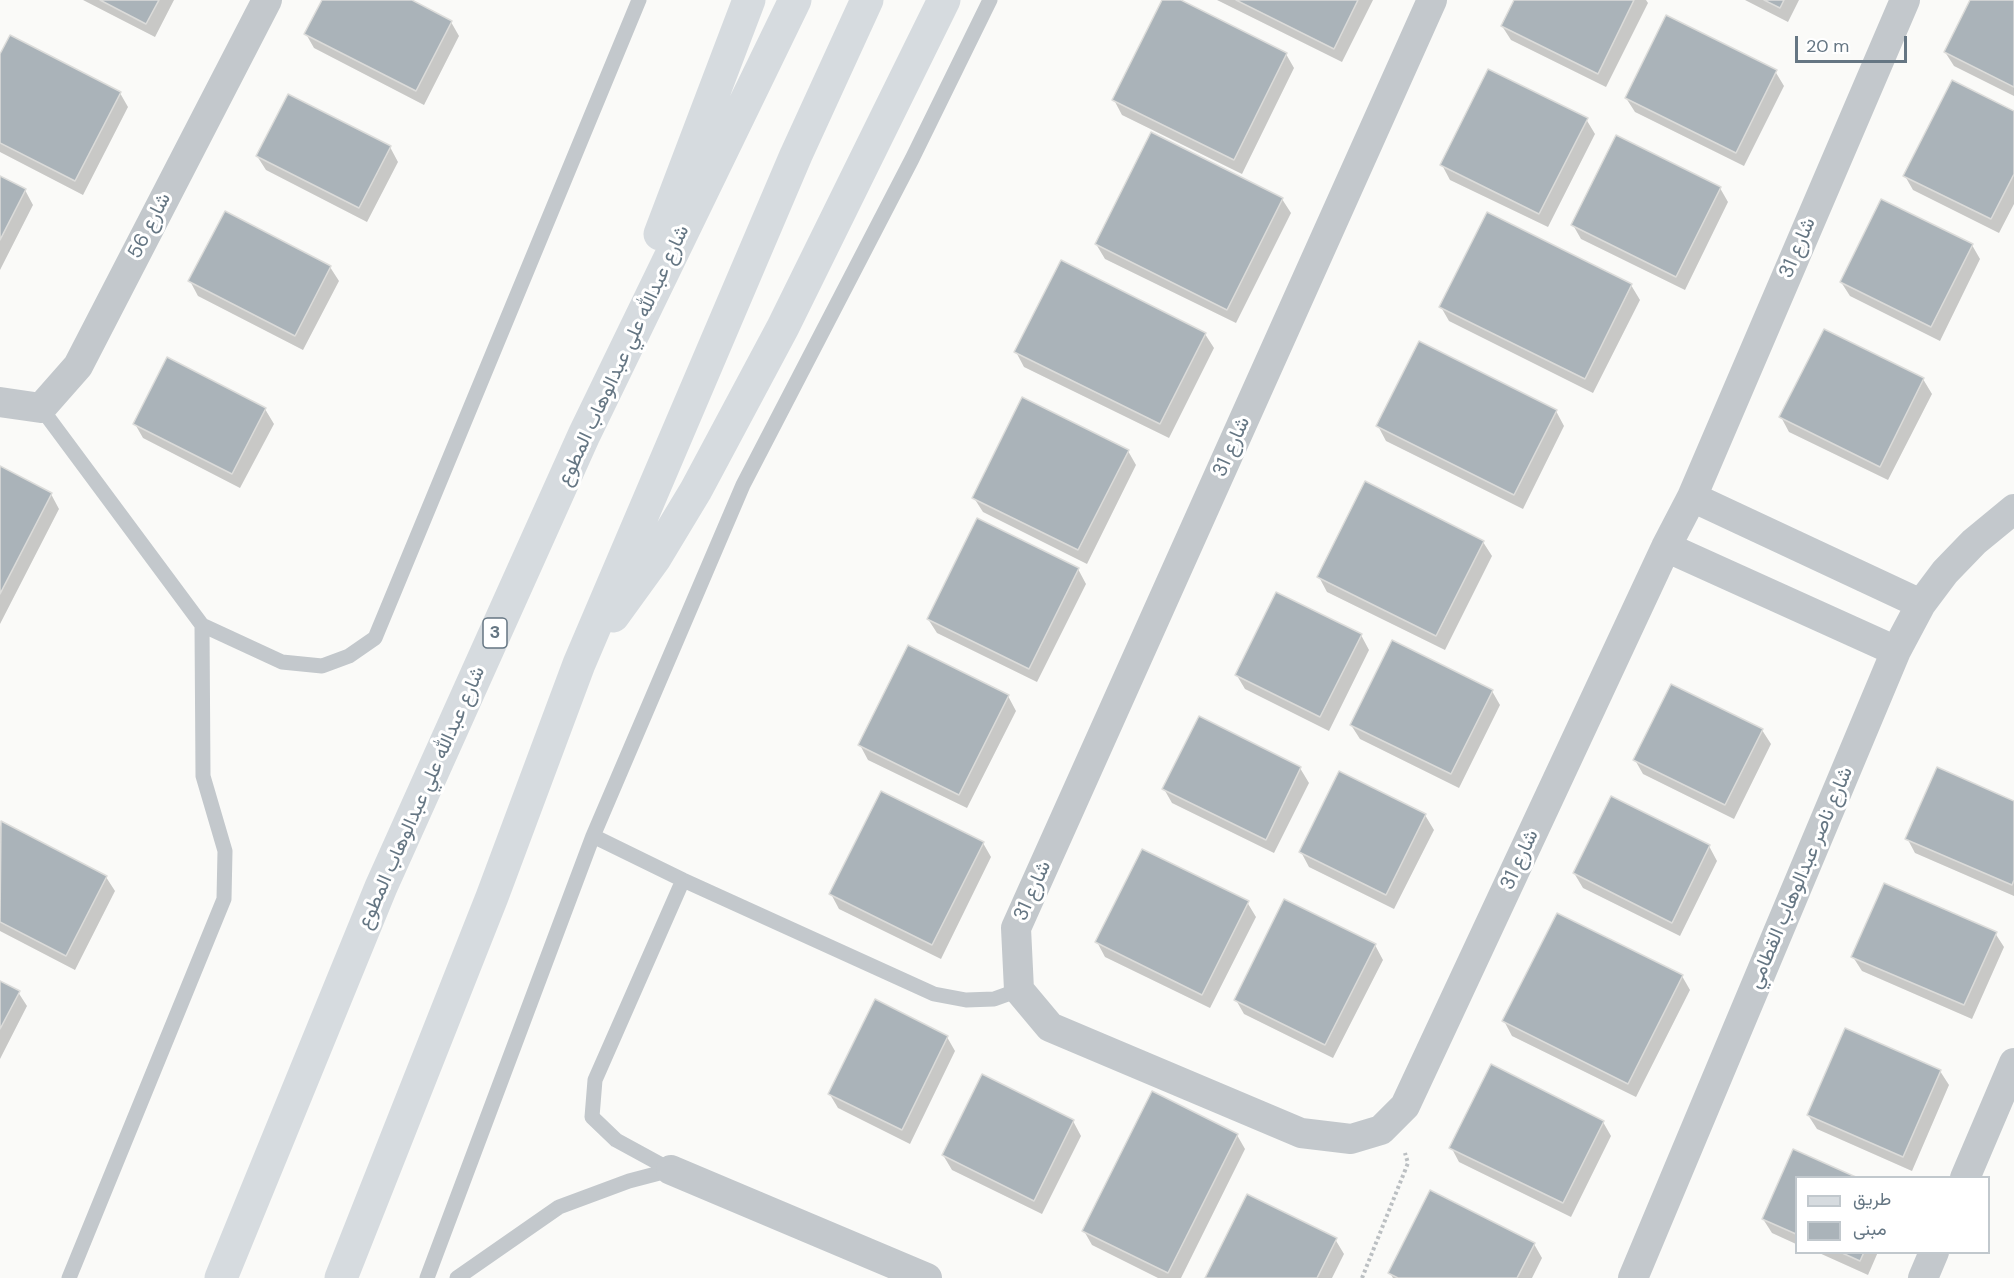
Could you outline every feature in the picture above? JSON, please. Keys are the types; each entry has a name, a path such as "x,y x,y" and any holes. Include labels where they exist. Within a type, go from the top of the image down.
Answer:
{"main road":[{"path":"584,435 749,0"},
{"name":"شارع عبدالله علي عبدالوهاب المطوع","path":"221,1278 381,887 584,435 795,0"},
{"path":"341,1278 492,897 579,664 796,155 867,0"},
{"path":"579,664 655,558 696,489 783,327 944,0"}],"street":[{"name":"شارع 56","path":"41,408 78,366 267,0"},
{"name":"شارع 31","path":"1432,0 1016,928 1019,990 1050,1027 1301,1134 1351,1139 1381,1130 1405,1106 1666,547 1692,497 1905,0"},
{"path":"0,402 41,408"},
{"path":"1692,497 1921,604"},
{"name":"شارع ناصر عبدالوهاب القطامي","path":"1633,1278 1896,651 1921,604 1945,572 1974,542 2014,509"},
{"path":"1666,547 1896,651"},
{"path":"1966,1176 2014,1063"},
{"path":"671,1170 927,1278"},
{"path":"1923,1278 1933,1254"}],"lane":[{"path":"41,408 202,625 282,662 322,666 349,656 375,638 639,0"},
{"path":"427,1278 593,836 743,485 912,159 990,0"},
{"path":"69,1278 225,899 225,850 203,776 202,625"},
{"path":"593,836 683,880 934,994 966,1000 994,999 1019,990"},
{"path":"671,1170 616,1140 591,1117 595,1080 683,880"},
{"path":"457,1278 559,1207 629,1181 671,1170"}],"path":[{"path":"1362,1278 1408,1163 1394,1117"}],"building":[{"path":"100,0 159,0 146,24"},
{"path":"322,0 412,0 452,21 416,91 304,34"},
{"path":"1162,0 1181,0 1287,53 1234,160 1112,100"},
{"path":"1236,0 1358,0 1334,49"},
{"path":"1514,0 1634,0 1598,74 1501,26"},
{"path":"1764,0 1784,0 1780,8"},
{"path":"1970,0 2014,0 2014,87 1944,52"},
{"path":"1666,15 1777,70 1736,153 1625,98"},
{"path":"10,35 121,92 75,181 0,143 0,54"},
{"path":"1488,69 1588,118 1539,214 1440,165"},
{"path":"1952,80 2014,111 2014,174 1991,219 1903,176"},
{"path":"288,94 391,146 359,208 256,156"},
{"path":"1151,132 1283,198 1227,310 1095,244"},
{"path":"1616,135 1721,187 1676,277 1571,225"},
{"path":"0,176 26,189 0,240"},
{"path":"1881,199 1973,244 1931,327 1840,282"},
{"path":"225,211 331,266 295,336 188,281"},
{"path":"1487,212 1632,284 1585,379 1439,307"},
{"path":"1061,260 1206,333 1160,424 1014,352"},
{"path":"1824,329 1924,378 1880,467 1779,417"},
{"path":"1419,341 1557,410 1514,495 1376,426"},
{"path":"167,357 266,408 232,474 133,424"},
{"path":"1022,397 1129,450 1078,550 972,498"},
{"path":"0,466 52,493 0,594"},
{"path":"1365,481 1484,541 1436,636 1317,577"},
{"path":"977,518 1079,568 1029,669 927,619"},
{"path":"1276,592 1362,634 1320,717 1235,675"},
{"path":"1392,640 1493,690 1451,774 1350,725"},
{"path":"908,645 1009,695 959,795 858,745"},
{"path":"1671,684 1763,729 1725,805 1633,760"},
{"path":"1199,716 1301,767 1266,840 1162,789"},
{"path":"1937,767 2014,801 2014,880 2012,885 1905,839"},
{"path":"1339,771 1426,814 1386,895 1299,852"},
{"path":"881,791 984,842 932,945 829,894"},
{"path":"1611,796 1710,845 1672,923 1573,873"},
{"path":"1,821 107,876 66,956 0,922"},
{"path":"1142,849 1249,901 1202,995 1095,942"},
{"path":"1884,883 1997,932 1964,1005 1851,957"},
{"path":"1284,899 1376,944 1325,1045 1234,1000"},
{"path":"1557,913 1683,975 1628,1084 1502,1021"},
{"path":"0,981 20,991 0,1029"},
{"path":"875,999 948,1036 902,1130 828,1094"},
{"path":"1845,1028 1941,1070 1903,1157 1807,1115"},
{"path":"1491,1064 1604,1121 1563,1203 1449,1148"},
{"path":"982,1074 1074,1120 1034,1201 942,1155"},
{"path":"1152,1091 1238,1134 1168,1273 1082,1231"},
{"path":"1793,1149 1854,1176 1795,1176 1795,1234 1762,1219"},
{"path":"1430,1190 1535,1243 1517,1278 1398,1278 1388,1273"},
{"path":"1247,1194 1337,1238 1317,1278 1205,1278"},
{"path":"1844,1254 1863,1254 1860,1261"}]}
